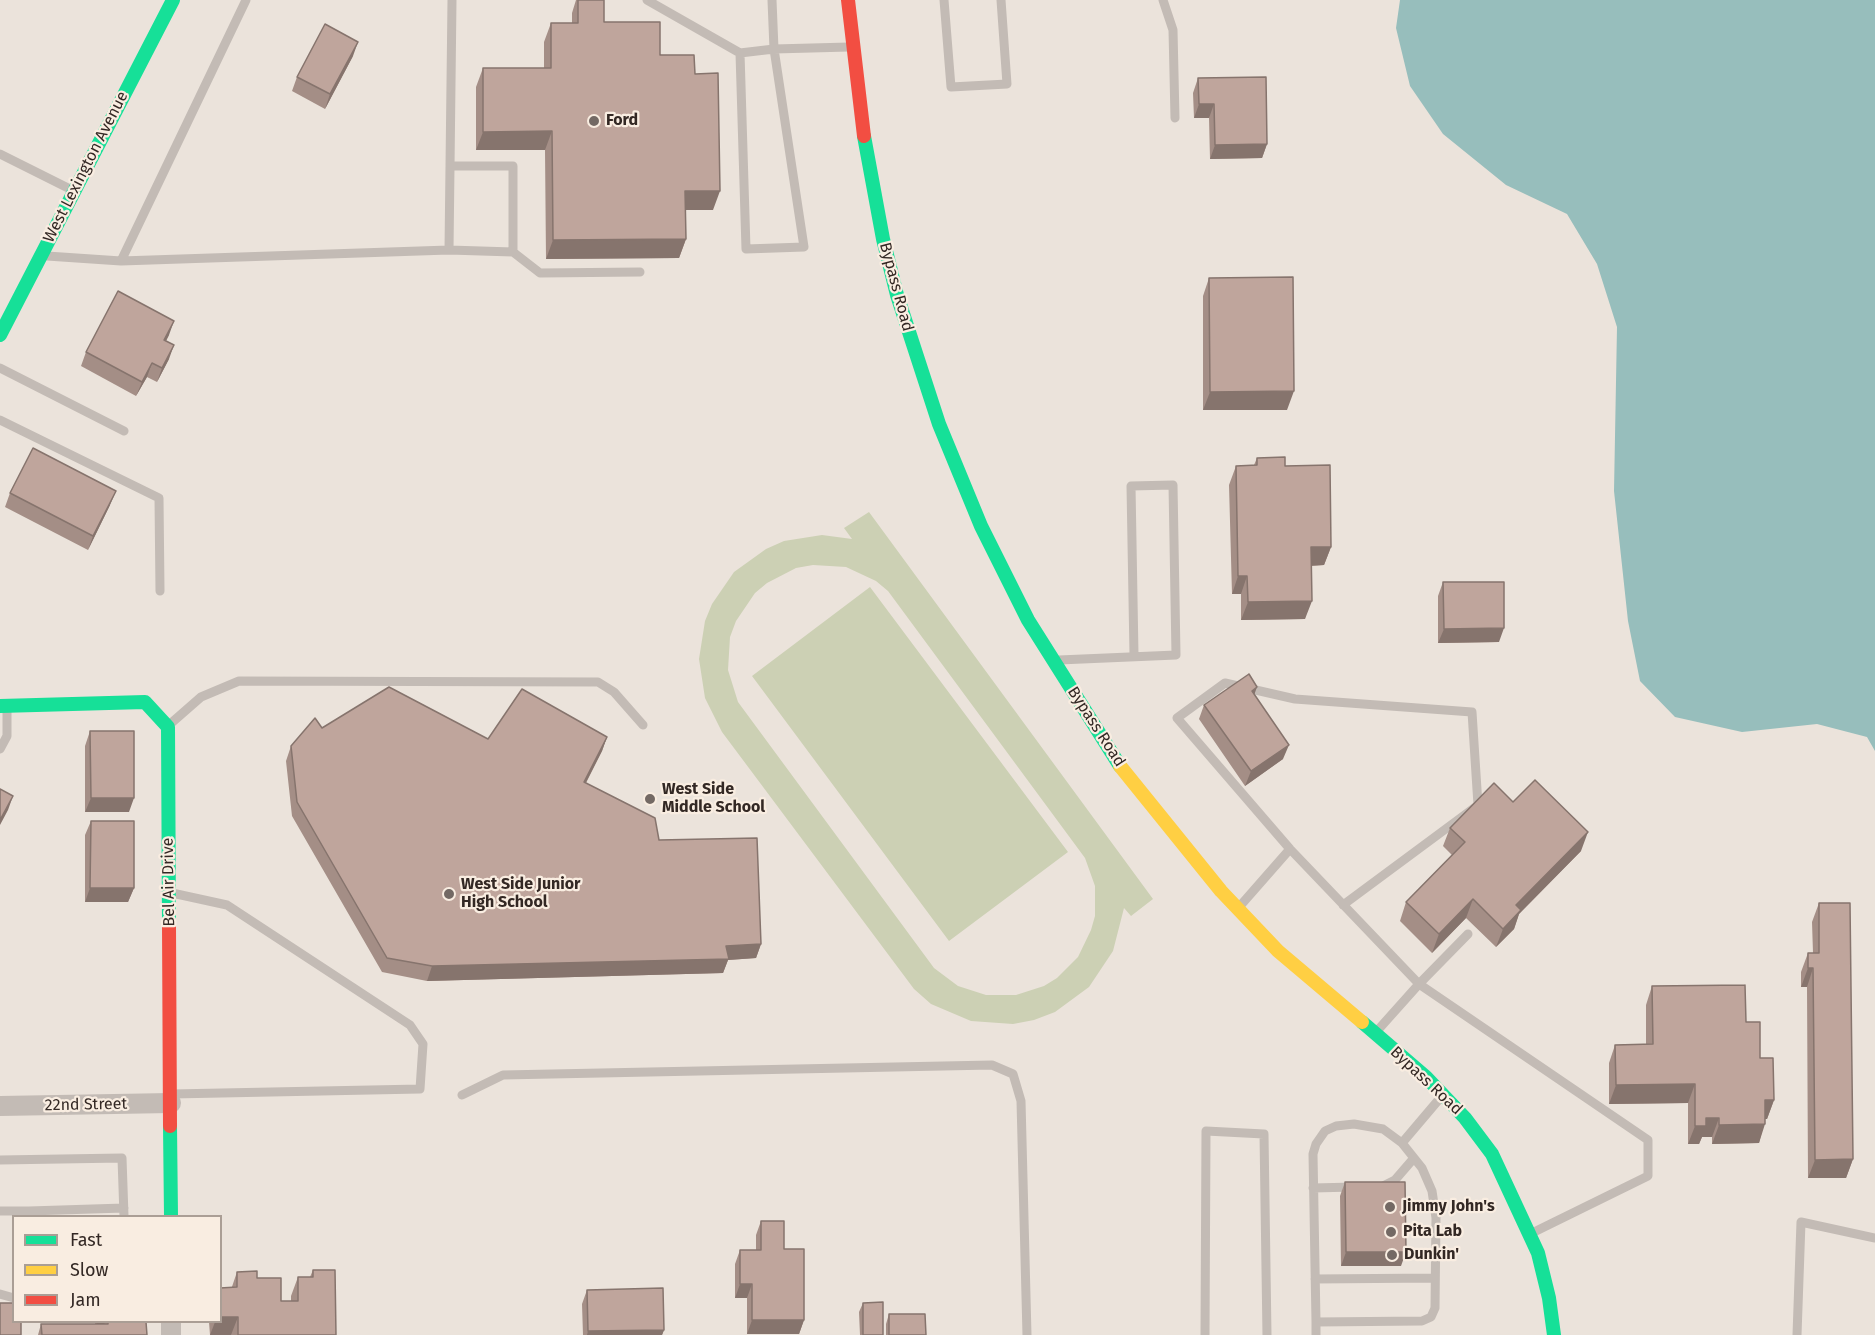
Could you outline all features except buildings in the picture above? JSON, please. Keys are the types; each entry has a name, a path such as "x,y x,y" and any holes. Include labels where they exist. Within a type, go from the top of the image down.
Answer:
{"main road":[{"name":"West Lexington Avenue","path":"0,335 173,0"},
{"name":"Bypass Road","path":"848,0 859,111 883,239 916,360 939,424 981,526 1028,620 1124,770 1169,830 1278,951 1443,1095 1465,1118 1492,1154 1530,1234 1549,1298 1554,1335"},
{"path":"4,706 145,702 168,727"},
{"name":"Bel Air Drive","path":"168,727 171,1215"}],"street":[{"name":"22nd Street","path":"0,1106 171,1099"}],"lane":[{"path":"122,261 246,0"},
{"path":"449,250 452,0"},
{"path":"647,0 740,53 774,49 851,47"},
{"path":"740,53 746,249 804,247 774,49 772,0"},
{"path":"944,0 951,87 1007,84 1001,0"},
{"path":"1163,0 1173,30 1175,118"},
{"path":"0,154 74,191"},
{"path":"450,166 513,166 513,252"},
{"path":"41,256 122,261 449,250 513,252 540,273 640,272"},
{"path":"0,368 124,431"},
{"path":"0,420 159,498 160,591"},
{"path":"1053,660 1176,654 1173,485 1131,486 1134,655"},
{"path":"168,727 201,697 239,681 598,682 614,692 643,725"},
{"path":"1343,904 1478,805 1472,712 1295,699 1225,682 1177,718 1290,849 1419,984 1448,1001 1648,1140 1648,1176 1530,1234"},
{"path":"0,749 7,736 4,706"},
{"path":"1238,909 1290,849"},
{"path":"169,892 227,904 410,1025 423,1044 420,1089 171,1099"},
{"path":"1374,1034 1468,934"},
{"path":"462,1095 503,1075 992,1065 1013,1074 1021,1101 1027,1335"},
{"path":"1402,1143 1443,1095"},
{"path":"1316,1322 1422,1321 1431,1317 1435,1308 1436,1218 1432,1191 1422,1168 1402,1143 1383,1129 1370,1125 1336,1126 1326,1131 1313,1154 1316,1335"},
{"path":"1205,1335 1206,1131 1264,1134 1267,1335"},
{"path":"0,1160 122,1158 124,1212 29,1214 0,1211"},
{"path":"1314,1188 1386,1186 1414,1158"},
{"path":"1797,1335 1801,1222 1875,1238"},
{"path":"1315,1280 1435,1278"}],"green space":[{"path":"869,512 1153,899 1131,916 1124,908 1113,951 1089,987 1055,1012 1034,1020 1013,1024 971,1021 931,1004 914,989 722,732 705,698 699,659 705,621 712,604 734,572 766,549 784,541 822,535 852,539 844,528","holes":["813,565 846,567 876,581 888,591 1085,858 1095,886 1095,916 1091,930 1078,957 1057,978 1044,986 1016,995 986,995 958,986 934,968 738,702 728,670 730,637 736,621 755,593 767,583 796,568"]},
{"path":"870,587 1068,852 949,941 752,676"}],"water":[{"path":"1400,0 1875,0 1875,751 1867,737 1817,724 1742,732 1675,717 1640,681 1628,621 1614,491 1617,327 1597,264 1567,214 1506,185 1443,134 1410,86 1396,28"}],"traffic: fast":[{"path":"0,335 173,0"},
{"path":"864,136 883,239 897,295 939,424 981,526 1028,620 1120,766"},
{"path":"0,706 145,702 168,727 169,926"},
{"path":"1362,1022 1426,1077 1465,1118 1492,1154 1538,1253 1549,1298 1554,1335"},
{"path":"170,1126 171,1215"}],"traffic: slow":[{"path":"1120,766 1221,891 1278,951 1362,1022"}],"traffic: jam":[{"path":"848,0 864,136"},
{"path":"169,926 170,1126"}],"place":[{"name":"Ford","path":"594,121"},
{"name":"West Side Middle School","path":"650,799"},
{"name":"West Side Junior High School","path":"449,894"},
{"name":"Jimmy John's","path":"1390,1207"},
{"name":"Pita Lab","path":"1391,1232"},
{"name":"Dunkin'","path":"1392,1255"}]}
